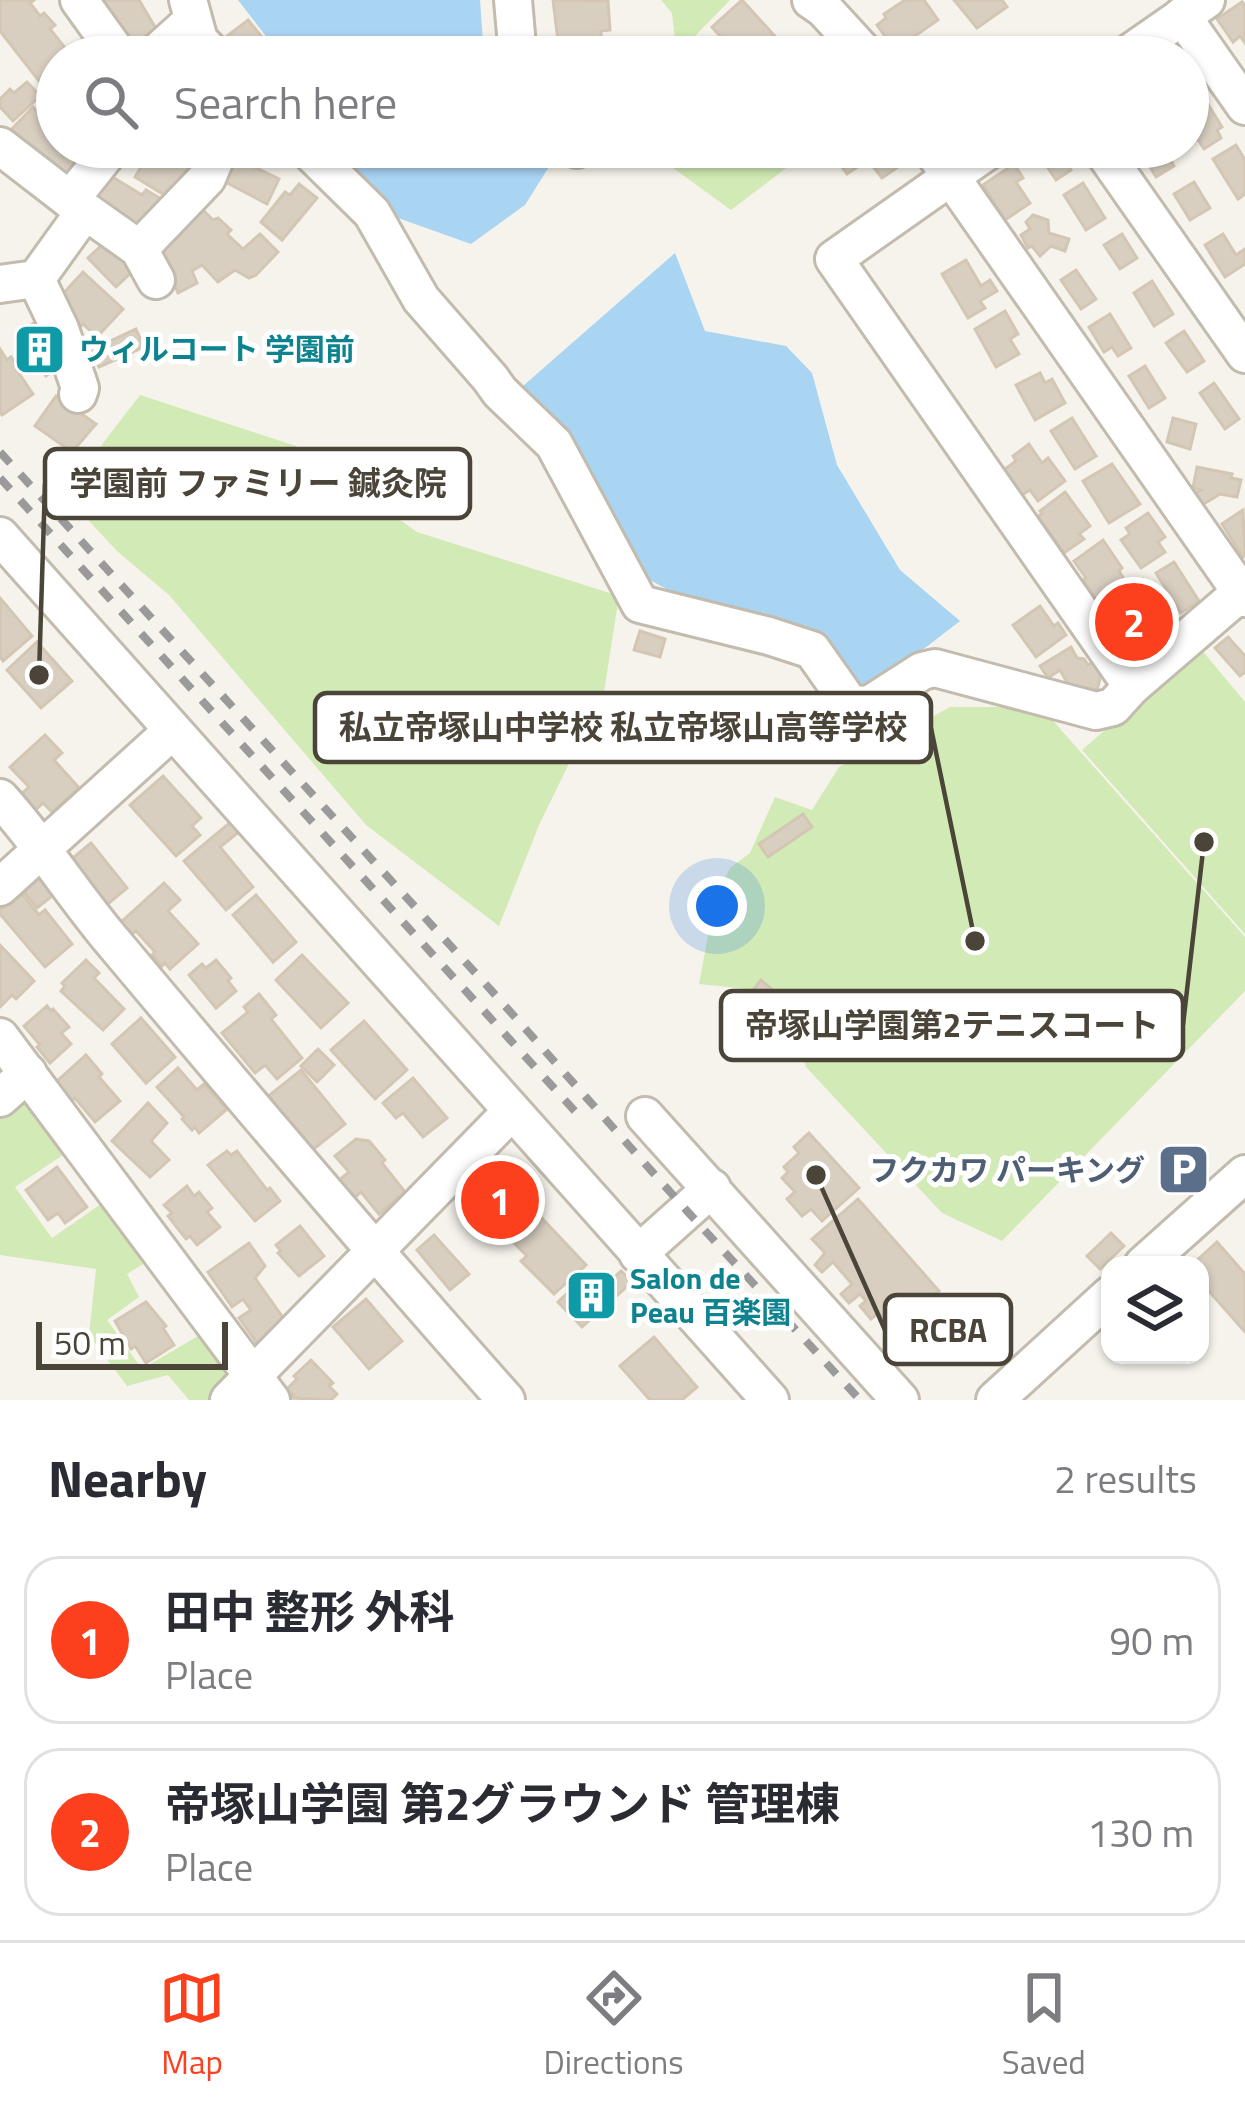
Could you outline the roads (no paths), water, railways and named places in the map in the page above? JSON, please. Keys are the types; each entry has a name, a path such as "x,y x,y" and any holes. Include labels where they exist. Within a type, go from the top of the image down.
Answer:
{"street":[{"path":"79,0 105,36"},
{"path":"513,0 516,36"},
{"path":"811,0 849,36"},
{"path":"1154,36 1194,8 1209,36"},
{"path":"169,36 190,10"},
{"path":"1209,37 1245,106"},
{"path":"0,146 148,265 211,168"},
{"path":"78,394 74,340 18,282 99,168"},
{"path":"326,168 372,213 421,299 500,392 554,444 640,604 812,650 850,704 869,705 922,670 935,668 1096,711 1113,707 1243,594 944,168"},
{"path":"932,168 834,259 1132,686"},
{"path":"1115,168 1245,354"},
{"path":"0,536 770,1400"},
{"path":"0,887 172,730"},
{"path":"0,798 110,938 374,1252 506,1400"},
{"path":"0,1036 251,1392 374,1252 512,1111"},
{"path":"0,1099 28,1073"},
{"path":"645,1116 899,1400"},
{"path":"1154,1256 1241,1185"},
{"path":"638,1254 712,1188"},
{"path":"995,1400 1101,1302"}],"water":[{"path":"238,0 480,0 483,36 266,36"},
{"path":"340,168 548,168 525,205 471,244 384,213"},
{"path":"675,253 705,331 786,346 812,373 837,465 900,570 960,621 855,693 650,580 629,558 515,393"}],"railway":[{"path":"0,452 860,1400"},
{"path":"0,478 582,1119"}],"place":[{"name":"ウィルコート 学園前","path":"40,349"},
{"name":"帝塚山学園 第2グラウンド 管理棟","path":"1134,622"},
{"name":"学園前 ファミリー 鍼灸院","path":"39,675"},
{"name":"帝塚山学園第2テニスコート","path":"1204,842"},
{"name":"私立帝塚山中学校 私立帝塚山高等学校","path":"975,941"},
{"name":"フクカワ パーキング","path":"1184,1170"},
{"name":"RCBA","path":"816,1175"},
{"name":"田中 整形 外科","path":"500,1200"},
{"name":"Salon de Peau 百楽園","path":"591,1295"}]}
